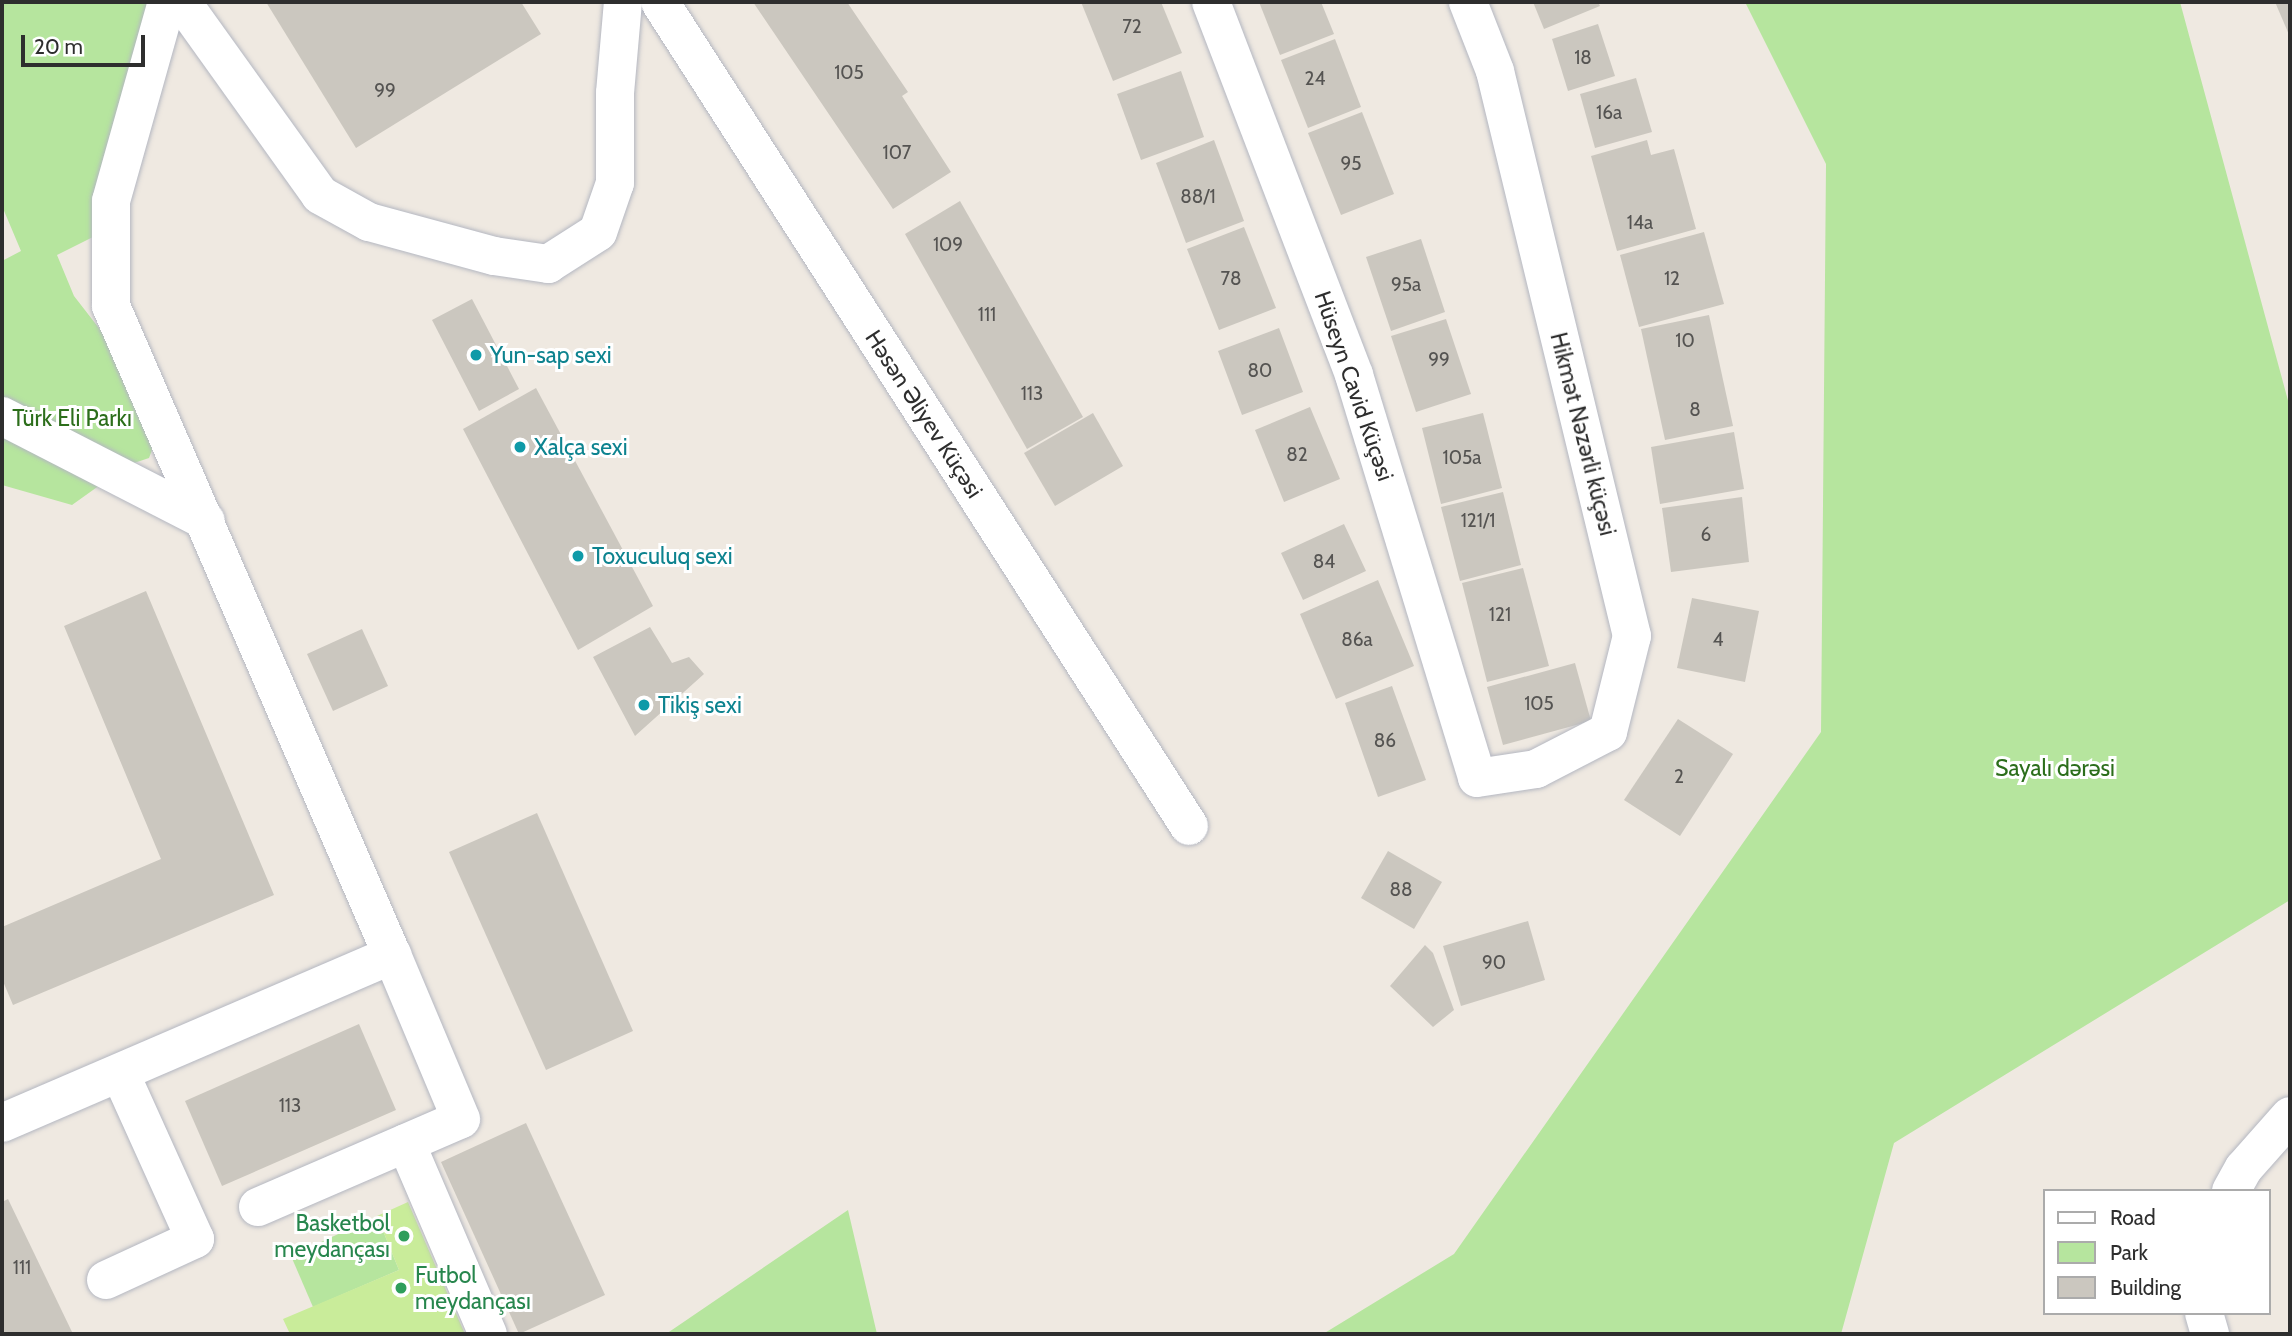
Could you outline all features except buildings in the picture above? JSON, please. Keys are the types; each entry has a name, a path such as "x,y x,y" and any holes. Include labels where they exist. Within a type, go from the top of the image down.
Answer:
{"street":[{"path":"167,2 111,201 111,306 206,521 461,1119 258,1207"},
{"path":"182,2 320,195 369,222 494,256 548,264 598,232 615,183 615,93 623,2"},
{"name":"Həsən Əliyev Küçəsi","path":"660,2 1189,826"},
{"name":"Hüseyn Cavid Küçəsi","path":"1211,2 1354,376 1477,778"},
{"name":"Hikmət Nəzərli küçəsi","path":"1468,2 1494,71 1632,636 1608,732 1536,769 1477,778"},
{"path":"2,416 206,521"},
{"path":"2,1123 392,955"},
{"path":"106,1280 195,1239 120,1073"},
{"path":"2232,1189 2244,1168 2290,1116"},
{"path":"406,1143 488,1334"},
{"path":"2205,1315 2210,1334"}],"green space":[{"name":"Türk Eli Parkı","path":"2,2 146,2 147,43 95,236 57,255 74,296 123,359 157,437 149,458 128,465 72,505 2,485 2,261 21,251 2,206"},
{"name":"Sayalı dərəsi","path":"1745,2 2180,2 2290,408 2290,900 1894,1143 1841,1334 1323,1334 1454,1254 1821,732 1826,164"},
{"name":"Futbol meydançası","path":"408,1202 465,1334 290,1334 283,1319 399,1270 377,1216"},
{"path":"848,1210 877,1334 666,1334"},
{"path":"377,1216 399,1270 313,1307 291,1256"}],"place":[{"name":"Yun-sap sexi","path":"476,355"},
{"name":"Xalça sexi","path":"520,447"},
{"name":"Toxuculuq sexi","path":"578,556"},
{"name":"Tikiş sexi","path":"644,705"},
{"name":"Basketbol meydançası","path":"404,1236"},
{"name":"Futbol meydançası","path":"401,1288"}]}
